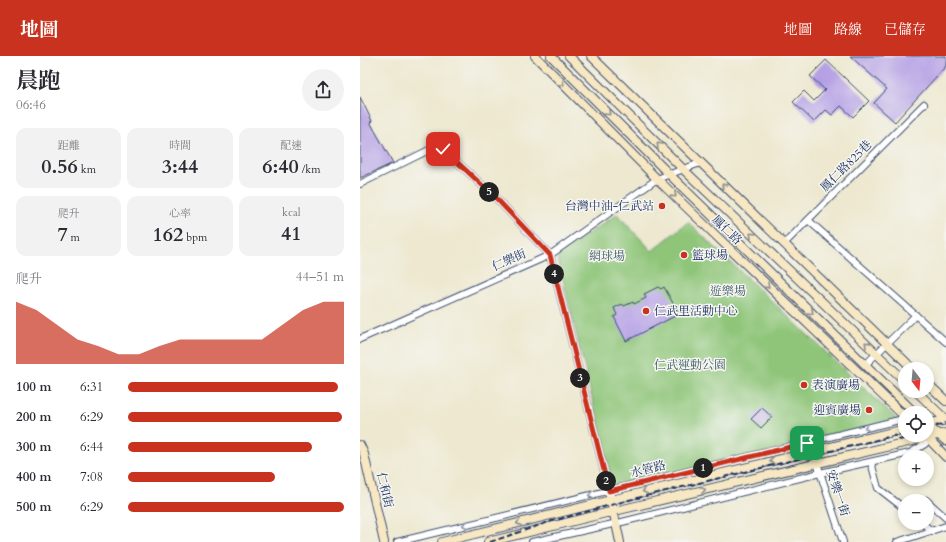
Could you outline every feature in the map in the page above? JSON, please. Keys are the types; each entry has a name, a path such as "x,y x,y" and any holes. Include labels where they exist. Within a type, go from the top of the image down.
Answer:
{"main road":[{"name":"鳳仁路","path":"535,56 657,179 898,410"},
{"name":"鳳仁路","path":"551,56 670,175 908,406"},
{"name":"鳳仁路","path":"569,56 684,170 898,374"},
{"path":"591,56 700,164 906,362"},
{"path":"934,390 946,401"},
{"path":"923,398 946,420"},
{"path":"934,423 946,420"},
{"path":"934,428 943,434 946,441"},
{"name":"水管路","path":"442,542 813,450 898,431"},
{"path":"488,542 902,442"},
{"path":"932,442 946,457"},
{"name":"仁和街","path":"360,445 364,454 384,542"},
{"path":"609,491 620,542"}],"street":[{"name":"鳳仁路825巷","path":"784,244 924,104"},
{"path":"360,184 435,147 439,147 495,197 550,255 609,491"},
{"name":"仁樂街","path":"360,339 550,255 657,179 700,164"},
{"path":"808,220 946,342"},
{"path":"866,365 916,315"},
{"name":"水管路","path":"396,542 898,420"},
{"path":"532,542 910,453 925,444 925,442"},
{"name":"安樂一街","path":"813,450 844,542"},
{"path":"871,462 878,488 898,504"},
{"path":"934,507 946,518"},
{"path":"897,542 946,526"}],"green space":[{"name":"仁武運動公園","path":"617,214 652,251 688,222 898,421 614,488 557,255"}],"building":[{"path":"850,56 946,56 946,66 895,122 874,103 887,89"},
{"path":"826,60 869,101 853,117 841,106 832,115 826,110 814,122 793,102 804,91 814,101 825,90 810,76"},
{"path":"360,97 372,121 370,122 393,163 360,178"},
{"name":"仁武里活動中心","path":"658,287 661,289 664,287 679,314 626,341 614,317 617,315 614,308 622,304 624,306 633,302 634,304 646,298 644,294"},
{"path":"762,408 772,417 761,428 751,419"}],"railway":[{"path":"934,426 946,423"},
{"path":"490,542 549,522 629,500 898,435"}],"place":[{"name":"台灣中油-仁武站","path":"662,206"},
{"name":"籃球場","path":"684,255"},
{"name":"仁武里活動中心","path":"646,311"},
{"name":"表演廣場","path":"804,385"},
{"name":"迎賓廣場","path":"869,410"}],"route":[{"path":"443,149 495,197 550,255 567,328 609,491 807,443"}],"park label":[{"name":"網球場","path":"607,256"},
{"name":"遊樂場","path":"728,291"}]}
